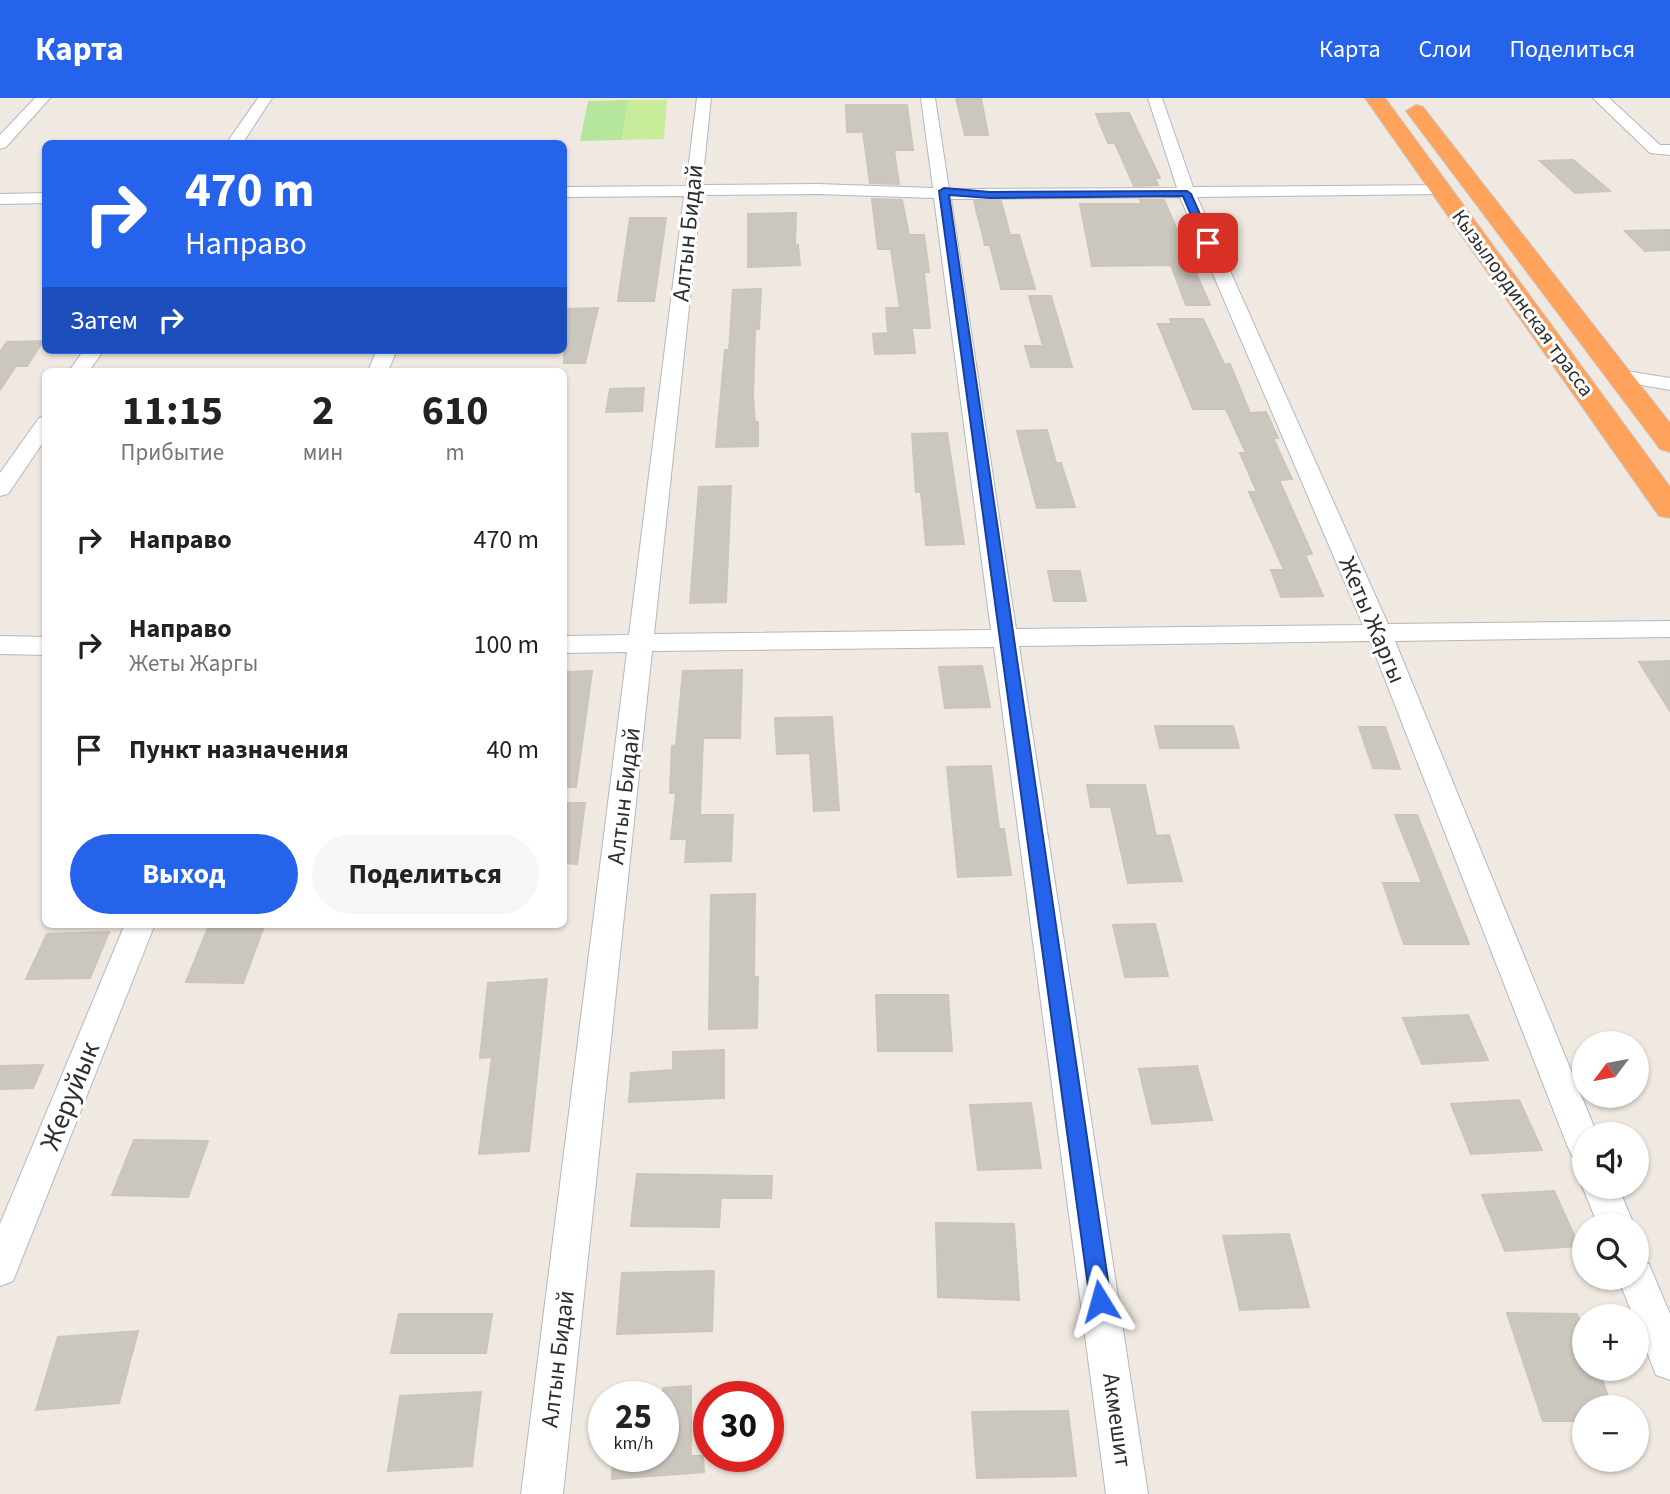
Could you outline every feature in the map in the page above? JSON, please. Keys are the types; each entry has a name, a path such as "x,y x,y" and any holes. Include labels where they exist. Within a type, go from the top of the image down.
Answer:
{"highway":[{"name":"Кызылординская трасса","path":"1375,98 1670,509"},
{"name":"Кызылординская трасса","path":"1406,98 1670,443"}],"street":[{"path":"0,144 43,98"},
{"path":"237,140 265,98"},
{"name":"Алтын Бидай","path":"542,1494 704,98"},
{"name":"Акмешит","path":"928,98 944,191 1127,1494"},
{"name":"Жеты Жаргы","path":"1155,98 1187,194 1380,635 1575,1122"},
{"path":"1600,98 1663,150 1670,162"},
{"path":"567,192 944,191 990,195 1441,189"},
{"path":"0,199 42,198"},
{"path":"1620,376 1670,384"},
{"path":"0,489 42,428"},
{"path":"567,644 1670,629"},
{"path":"0,645 42,646"},
{"name":"Жеруйык","path":"0,1268 138,928"},
{"path":"1641,1290 1670,1361"}],"green space":[{"path":"628,100 622,140 580,141 588,101"},
{"path":"628,100 667,100 664,139 622,140"}],"building":[{"path":"956,98 981,98 988,135 965,135"},
{"path":"846,105 907,105 913,150 894,150 899,184 870,183 863,132 847,132"},
{"path":"1129,113 1160,178 1155,178 1158,185 1134,186 1115,143 1108,143 1096,114"},
{"path":"1573,160 1610,191 1575,193 1540,161"},
{"path":"872,199 902,200 909,235 924,235 929,272 924,272 930,328 912,328 915,353 875,354 873,334 888,333 886,308 900,308 891,249 878,249"},
{"path":"1140,200 1164,200 1210,305 1186,305 1171,265 1092,266 1080,204 1142,204"},
{"path":"974,201 1001,201 1010,235 1019,235 1035,289 1001,289 990,245 985,245"},
{"path":"796,213 795,245 798,245 800,265 748,267 748,214"},
{"path":"630,218 666,218 654,301 618,301"},
{"path":"1670,230 1670,250 1645,251 1625,231"},
{"path":"761,289 759,329 755,329 753,397 755,422 758,422 758,446 716,447 725,350 729,350 733,290"},
{"path":"1029,296 1051,296 1072,367 1031,367 1025,346 1043,346"},
{"path":"598,308 585,363 564,363 564,354 567,354 567,309"},
{"path":"1170,319 1203,319 1224,364 1230,364 1250,413 1266,412 1278,438 1273,438 1292,479 1279,480 1312,554 1305,555 1323,596 1281,597 1271,570 1284,570 1249,492 1257,492 1240,453 1246,453 1226,409 1193,409 1158,324 1172,324"},
{"path":"42,341 27,366 16,366 0,390 0,352 7,342"},
{"path":"644,388 642,411 606,412 610,389"},
{"path":"1047,430 1056,463 1061,463 1075,507 1037,508 1017,431"},
{"path":"947,433 964,544 926,545 921,492 916,492 912,434"},
{"path":"731,486 726,602 690,603 699,487"},
{"path":"1048,571 1080,571 1086,601 1054,601"},
{"path":"1670,661 1670,711 1639,662"},
{"path":"982,666 990,707 945,708 939,667"},
{"path":"742,670 740,738 703,738 700,815 733,815 731,861 685,862 687,839 671,839 676,793 670,793 672,746 676,745 683,671"},
{"path":"592,671 576,787 567,787 567,672"},
{"path":"832,717 839,810 814,811 810,753 777,754 775,718"},
{"path":"1155,726 1233,726 1239,748 1160,748"},
{"path":"1359,727 1385,727 1400,769 1373,768"},
{"path":"991,766 999,829 1004,829 1011,875 958,877 947,767"},
{"path":"1087,785 1145,785 1156,836 1169,835 1182,881 1128,883 1111,807 1091,807"},
{"path":"567,803 585,803 577,864 567,863"},
{"path":"1395,815 1417,815 1469,944 1404,944 1383,883 1422,883"},
{"path":"755,894 754,977 758,977 757,1028 709,1029 711,895"},
{"path":"1155,924 1168,976 1125,977 1113,925"},
{"path":"208,928 263,929 243,983 186,982"},
{"path":"109,932 90,978 26,979 47,934"},
{"path":"547,979 529,1151 479,1154 492,1057 480,1058 488,983"},
{"path":"876,995 948,995 952,1051 878,1051"},
{"path":"1468,1015 1488,1060 1422,1064 1403,1018"},
{"path":"724,1050 724,1098 629,1102 631,1073 673,1070 673,1052"},
{"path":"43,1065 33,1088 0,1089 0,1066"},
{"path":"1197,1066 1212,1120 1152,1124 1139,1069"},
{"path":"1519,1100 1542,1150 1471,1154 1451,1104"},
{"path":"1031,1103 1041,1168 978,1170 970,1105"},
{"path":"134,1140 208,1141 188,1197 112,1195"},
{"path":"637,1174 772,1176 771,1198 721,1198 719,1227 631,1226"},
{"path":"1554,1191 1572,1231 1572,1246 1505,1251 1482,1195"},
{"path":"936,1223 1014,1224 1019,1300 938,1297"},
{"path":"1289,1234 1309,1307 1240,1310 1223,1236"},
{"path":"714,1271 712,1331 617,1334 622,1273"},
{"path":"1507,1313 1572,1314 1572,1381 1603,1381 1608,1395 1572,1395 1572,1421 1543,1421"},
{"path":"399,1314 492,1314 486,1353 391,1353"},
{"path":"138,1331 119,1403 36,1410 58,1337"},
{"path":"691,1386 693,1472 704,1472 612,1479 612,1472 679,1472 679,1387"},
{"path":"481,1392 472,1466 388,1471 400,1396"},
{"path":"1068,1411 1076,1476 977,1478 972,1412"}],"route":[{"path":"1100,1301 944,191 990,195 1187,194 1208,243"}]}
